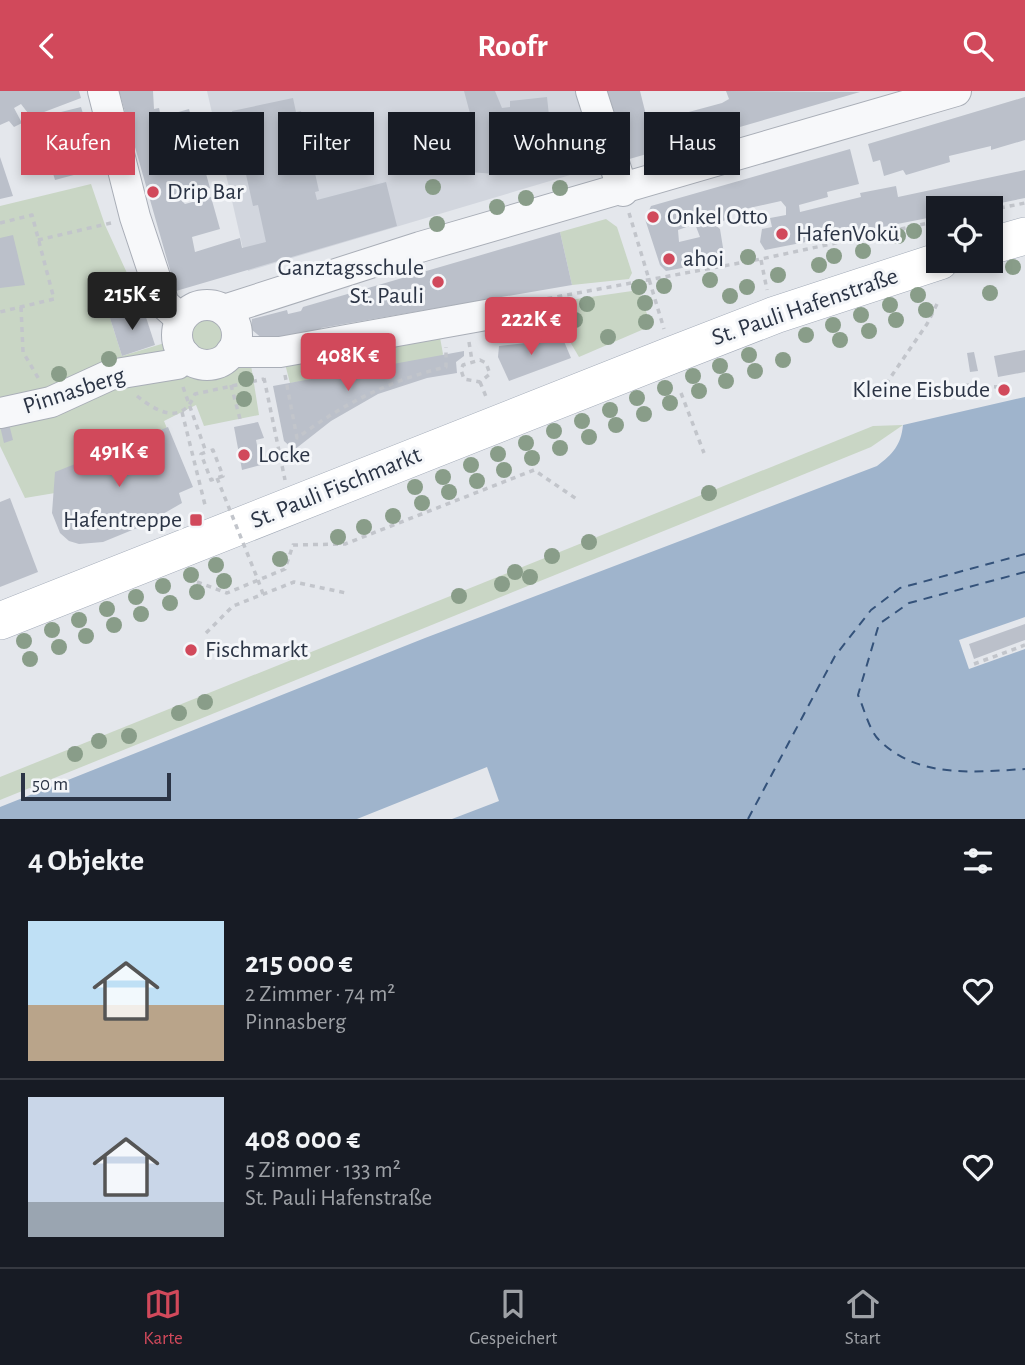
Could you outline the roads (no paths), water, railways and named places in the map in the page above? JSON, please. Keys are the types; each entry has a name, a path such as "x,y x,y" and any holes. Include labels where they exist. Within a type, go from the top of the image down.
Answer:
{"main road":[{"path":"1003,242 1025,236"},
{"name":"St. Pauli Hafenstraße","path":"667,339 775,315 926,266"},
{"name":"St. Pauli Fischmarkt","path":"0,621 291,506 667,339"}],"street":[{"path":"103,91 135,217 164,304 181,319"},
{"path":"591,91 622,191"},
{"path":"224,310 420,247 622,191 956,91"},
{"path":"215,306 224,310 231,317 236,335 231,352 225,359 208,364 191,360 185,355 177,337 181,319 196,307 215,306"},
{"path":"231,352 280,352 497,313"},
{"name":"Pinnasberg","path":"0,413 51,402 110,375 177,364 185,355"}],"water":[{"path":"1025,397 1025,819 0,819 0,807 425,638 877,466 895,449 903,425"}],"place":[{"name":"Drip Bar","path":"153,192"},
{"name":"Onkel Otto","path":"653,217"},
{"name":"HafenVokü","path":"782,234"},
{"name":"ahoi","path":"669,259"},
{"name":"Ganztagsschule St. Pauli","path":"438,282"},
{"name":"Kleine Eisbude","path":"1004,390"},
{"name":"Locke","path":"244,455"},
{"name":"Hafentreppe","path":"196,520"},
{"name":"Fischmarkt","path":"191,650"}]}
